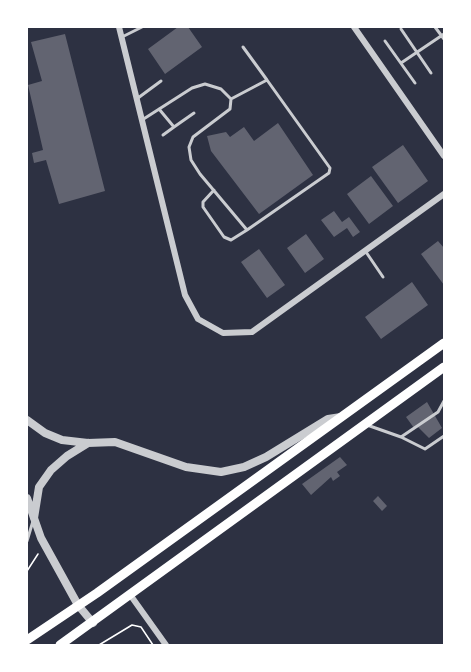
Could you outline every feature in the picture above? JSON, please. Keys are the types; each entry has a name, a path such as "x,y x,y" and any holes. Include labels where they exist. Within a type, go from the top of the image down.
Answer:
{"main road":[{"path":"27,639 444,343"},
{"path":"60,645 444,368"}],"street":[{"path":"119,27 185,295 198,319 224,333 252,332 444,194"},
{"path":"354,27 444,156"},
{"path":"27,420 45,433 62,440 87,443 115,442 143,449 186,466 220,472 259,461 328,419 342,417"},
{"path":"34,519 39,487 59,463 87,443"},
{"path":"27,498 44,543 78,605 93,623"},
{"path":"130,596 166,645"}],"lane":[{"path":"122,37 142,27"},
{"path":"400,63 443,36 435,27"},
{"path":"401,29 431,73"},
{"path":"385,41 415,83"},
{"path":"214,190 203,202 203,207 224,237 231,240 329,173 330,168 243,47"},
{"path":"231,99 267,80"},
{"path":"137,99 160,81"},
{"path":"142,120 192,88 205,84 221,89 231,99"},
{"path":"231,99 230,109 193,137 189,147 191,160 247,230"},
{"path":"159,109 174,128"},
{"path":"163,135 194,113"},
{"path":"365,250 383,277"},
{"path":"401,436 438,412 444,401"},
{"path":"365,424 401,436 425,449 444,436"},
{"path":"27,541 34,519"}],"path":[{"path":"27,571 44,543"},
{"path":"99,645 132,625 141,627 153,645"}],"building":[{"path":"178,27 188,27 202,47 165,74 148,49"},
{"path":"65,34 105,191 59,204 46,160 34,163 32,153 43,150 28,85 42,81 31,42"},
{"path":"278,123 313,175 259,214 211,151 207,136 226,132 230,137 244,127 254,141"},
{"path":"403,145 428,181 398,203 372,167"},
{"path":"371,176 393,206 369,224 347,194"},
{"path":"334,211 342,222 349,217 360,232 353,237 347,228 334,237 321,220"},
{"path":"306,234 324,259 305,273 287,248"},
{"path":"438,241 444,248 444,285 421,254"},
{"path":"259,249 285,285 267,298 241,262"},
{"path":"412,282 428,305 381,339 365,317"},
{"path":"427,402 442,428 429,438 417,426 414,428 406,417"},
{"path":"340,457 347,465 337,472 340,476 333,481 331,477 311,495 302,484"},
{"path":"378,496 387,506 382,511 373,501"}]}
